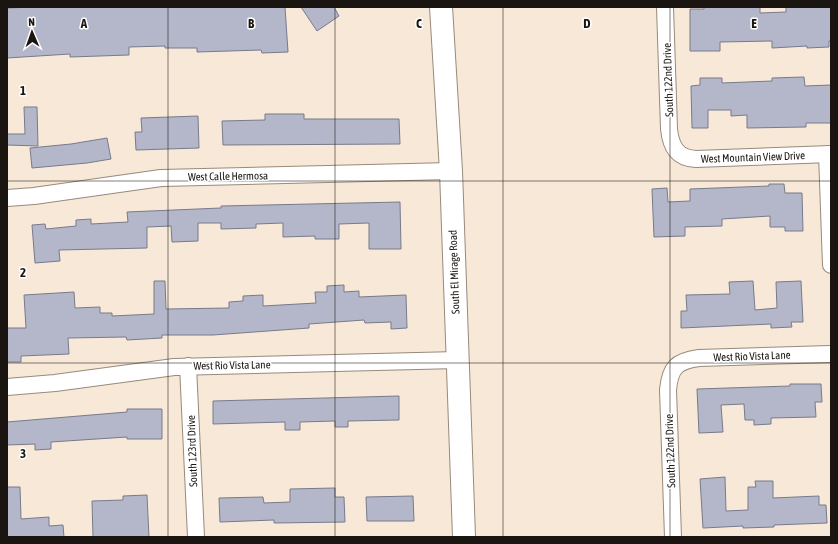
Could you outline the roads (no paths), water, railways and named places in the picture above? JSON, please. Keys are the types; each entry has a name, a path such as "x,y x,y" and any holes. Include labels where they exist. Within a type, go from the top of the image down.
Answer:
{"main road":[{"name":"South El Mirage Road","path":"442,7 451,171 464,537"}],"street":[{"name":"South 122nd Drive","path":"665,7 670,129 672,146 676,152"},
{"name":"West Mountain View Drive","path":"676,152 689,158 696,159 829,154"},
{"path":"829,154 831,265"},
{"name":"West Calle Hermosa","path":"7,198 34,196 161,178 451,171"},
{"name":"West Rio Vista Lane","path":"675,366 682,362 699,358 831,354"},
{"name":"West Rio Vista Lane","path":"7,387 55,383 160,368 188,366 458,360"},
{"name":"South 123rd Drive","path":"188,366 196,537"},
{"name":"South 122nd Drive","path":"673,537 668,390 671,373 675,366"}]}
